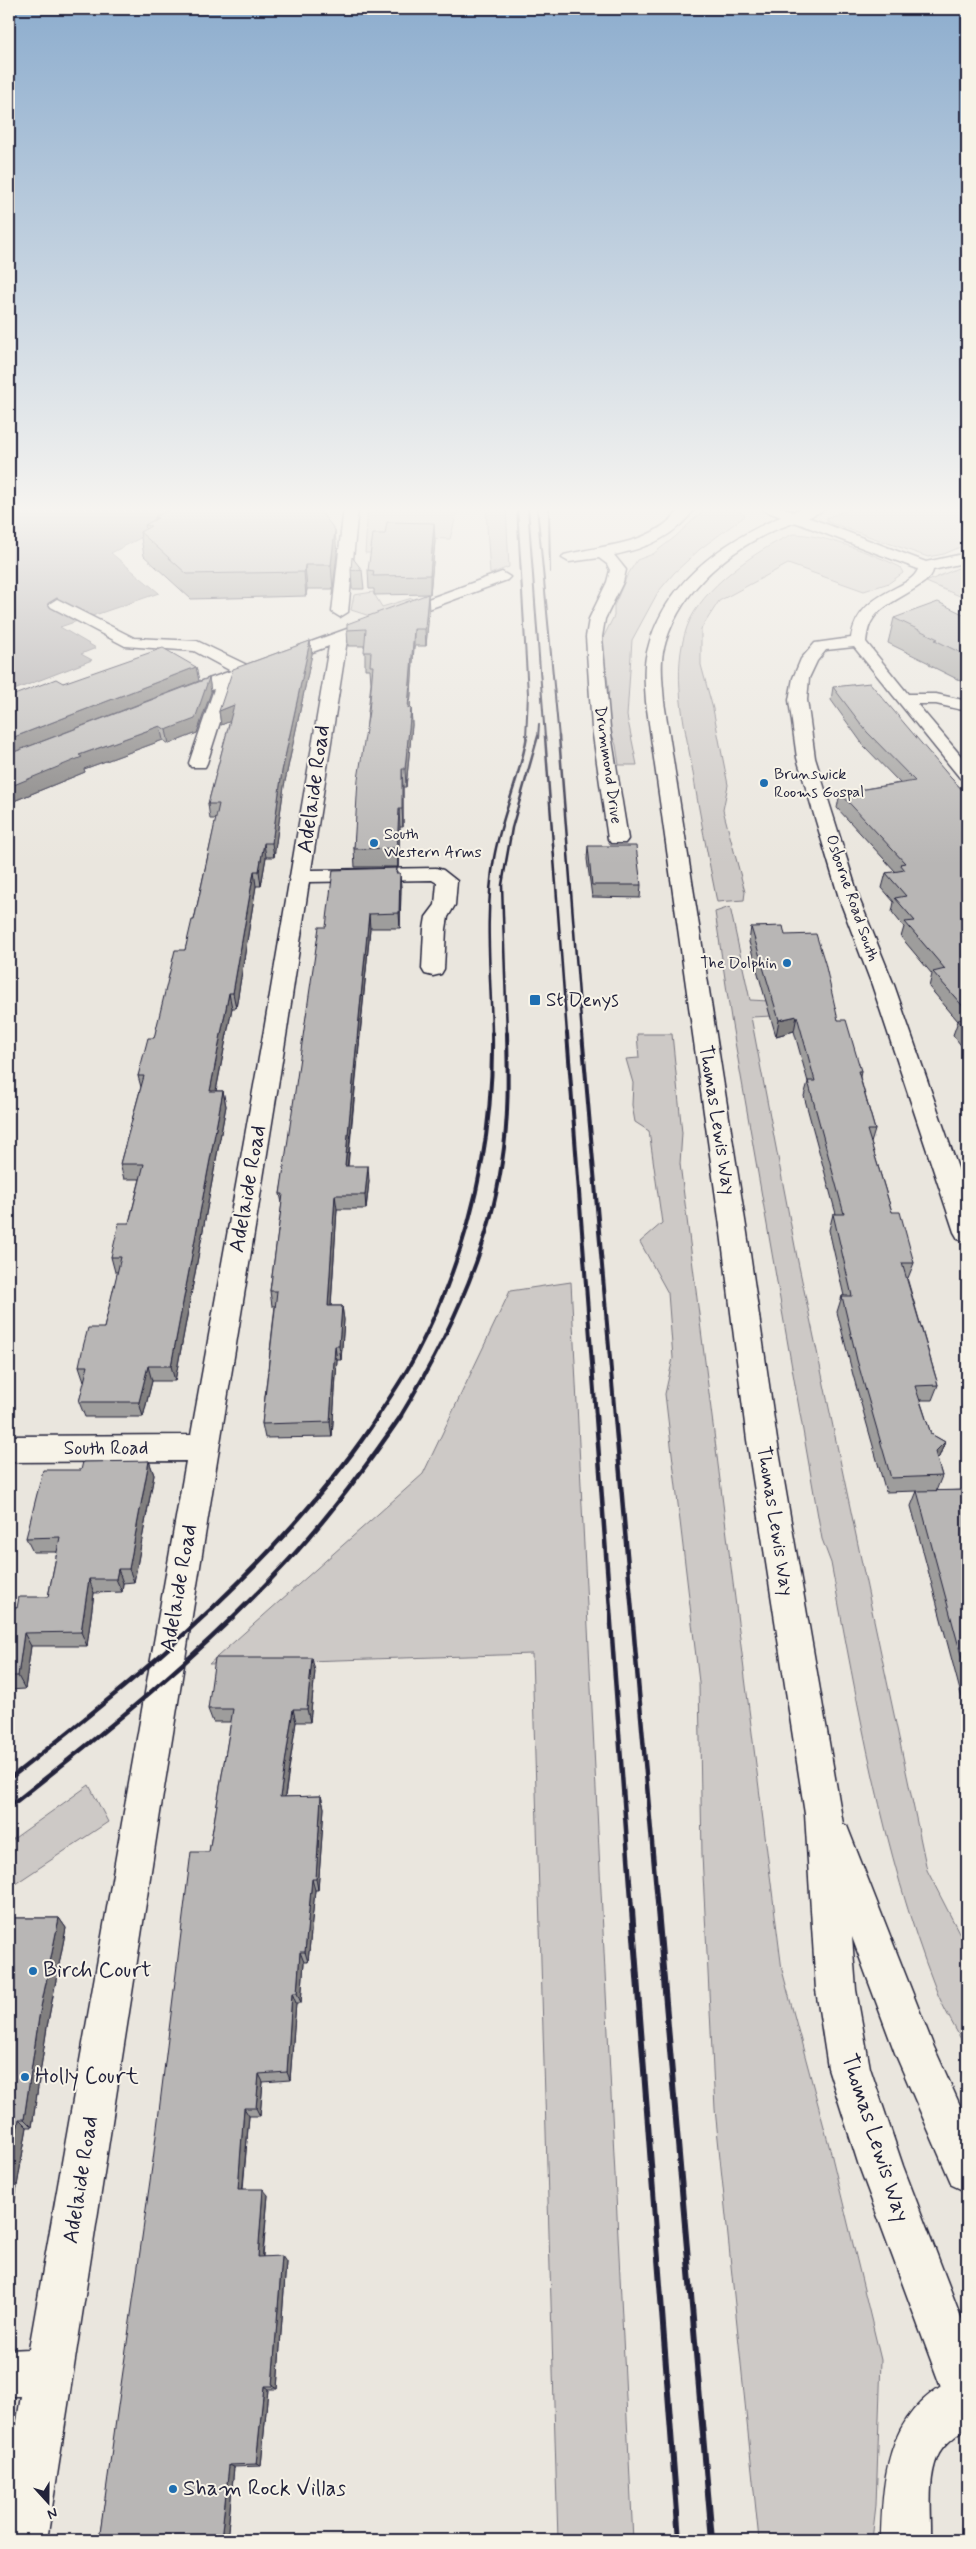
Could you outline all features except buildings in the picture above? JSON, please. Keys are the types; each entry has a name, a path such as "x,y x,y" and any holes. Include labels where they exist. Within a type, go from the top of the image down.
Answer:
{"street":[{"path":"98,626 131,644 197,646 244,670"},
{"path":"162,702 226,678 336,626"},
{"name":"Adelaide Road","path":"22,2540 29,2373 203,1448 301,876 340,626"},
{"name":"Drummond Drive","path":"596,626 594,647 601,728 618,840"},
{"name":"Thomas Lewis Way","path":"665,626 656,652 654,692 762,1440 824,1814 836,1990 849,2068 880,2166 967,2392"},
{"path":"860,626 858,642 903,700 967,774"},
{"name":"Osborne Road South","path":"858,642 820,646 809,658 801,678 798,700 806,758 850,901 883,985 967,1232"},
{"path":"198,763 226,678"},
{"path":"903,700 936,699 967,706"},
{"path":"301,876 436,874 443,877 447,881 446,905 437,917 434,969"},
{"name":"South Road","path":"9,1449 203,1448"},
{"name":"Thomas Lewis Way","path":"824,1814 916,2053 967,2170"},
{"path":"906,2540 909,2477 918,2445 931,2428 967,2397"}],"shaded area":[{"path":"9,626 63,626 60,627 96,648 81,654 92,660 9,692"},
{"path":"609,626 640,626 632,640 627,716 637,765 619,765 616,745 609,727 607,703 609,692 602,640"},
{"path":"703,626 701,629 701,665 713,709 728,785 723,810 745,892 744,900 717,902 683,715 679,679 682,644 687,627"},
{"path":"730,907 750,1000 769,1001 773,1016 751,1017 797,1257 927,1870 967,1948 967,2051 938,1995 916,1936 900,1883 873,1778 831,1563 822,1539 732,1025 715,912"},
{"path":"637,1034 672,1034 682,1133 680,1164 782,1970 831,2153 881,2360 876,2505 872,2540 759,2540 715,2109 702,1855 699,1682 665,1394 673,1358 668,1293 640,1242 662,1223 649,1131 635,1122 632,1105 633,1083 626,1059 639,1058"},
{"path":"571,1282 633,2540 558,2540 532,1654 209,1664 423,1474 510,1291"},
{"path":"89,1785 108,1822 9,1888 9,1842"}],"railway":[{"path":"524,626 528,694 526,738"},
{"path":"537,626 545,738"},
{"path":"548,626 559,738"},
{"path":"538,738 539,724"},
{"path":"492,1034 489,946 491,880 497,843 520,767 527,736"},
{"path":"507,1034 502,885 512,828 538,736"},
{"path":"545,736 567,1034"},
{"path":"559,736 582,1034"},
{"path":"567,1033 596,1417"},
{"path":"582,1033 615,1417"},
{"path":"377,1417 411,1364 434,1318 450,1279 463,1239 474,1199 488,1117 492,1034"},
{"path":"400,1417 450,1326 464,1294 487,1229 496,1196 506,1130 507,1034"},
{"path":"9,1779 158,1658 228,1593 294,1524 349,1458 378,1416"},
{"path":"9,1807 153,1690 255,1596 303,1545 361,1473 401,1416"},
{"path":"596,1416 632,1912"},
{"path":"615,1416 658,1912"},
{"path":"632,1910 679,2540"},
{"path":"658,1910 712,2540"}],"place":[{"name":"Brunswick Rooms Gospal","path":"764,783"},
{"name":"South Western Arms","path":"374,843"},
{"name":"The Dolphin","path":"787,963"},
{"name":"St Denys","path":"535,1000"},
{"name":"Birch Court","path":"33,1971"},
{"name":"Holly Court","path":"25,2077"},
{"name":"Sham Rock Villas","path":"173,2489"}]}
